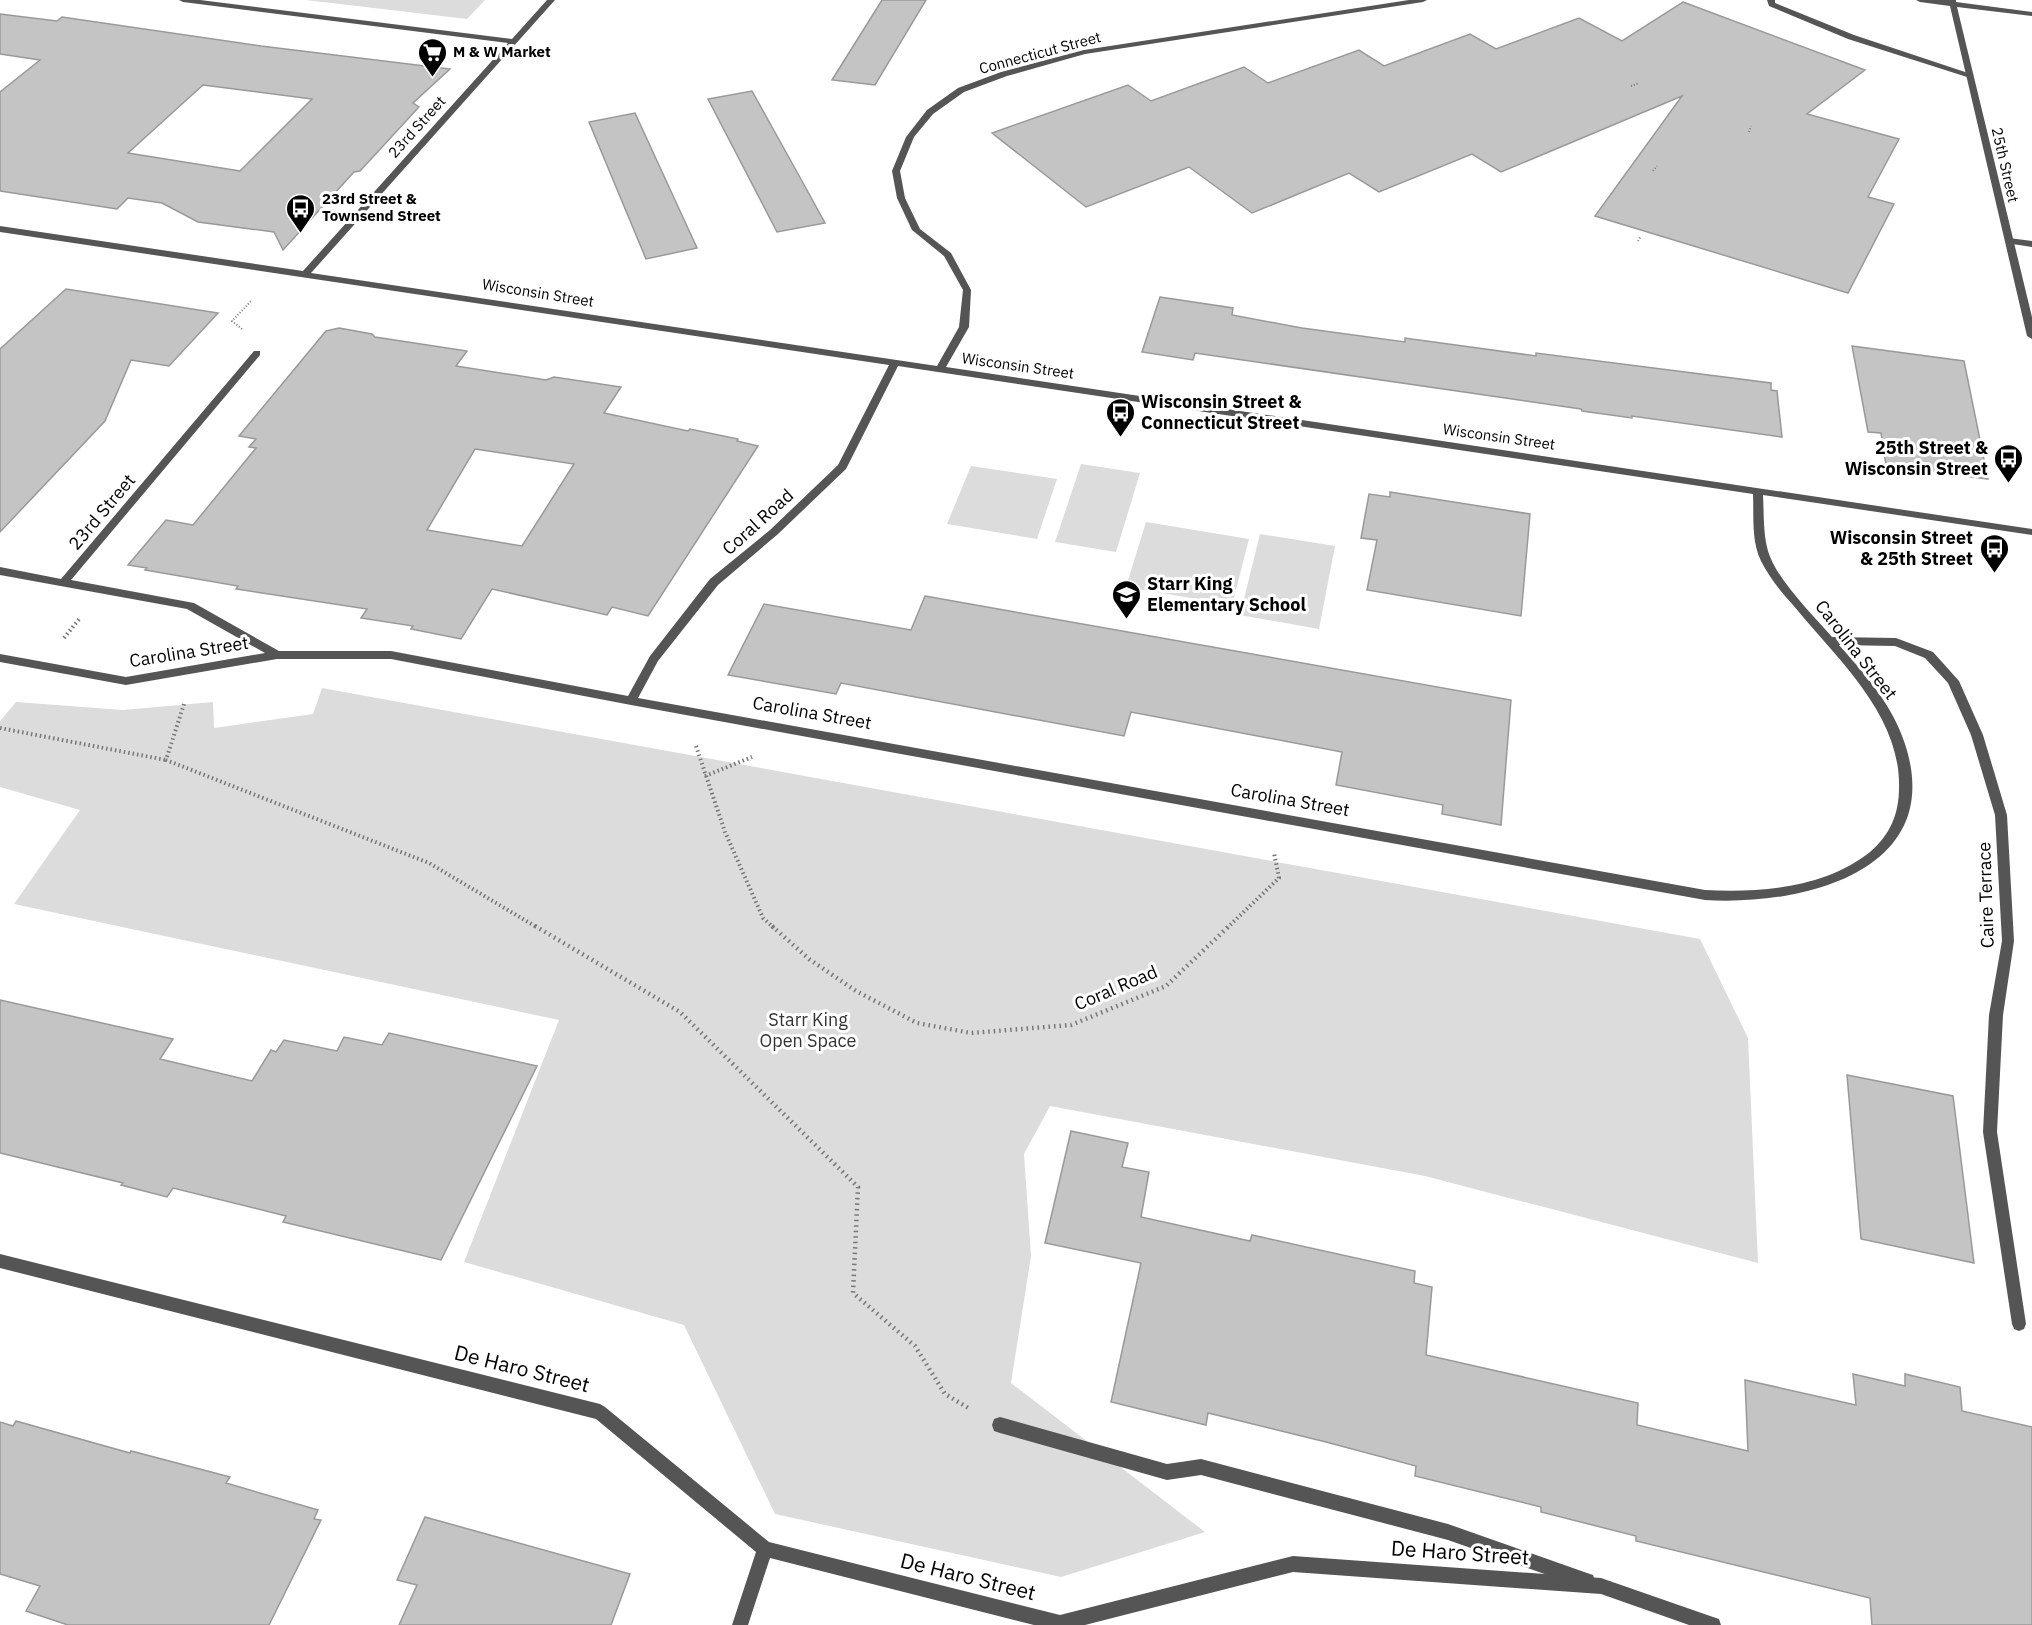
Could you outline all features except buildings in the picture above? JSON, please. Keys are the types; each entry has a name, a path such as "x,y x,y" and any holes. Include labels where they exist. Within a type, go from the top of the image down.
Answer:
{"street":[{"path":"183,0 514,42"},
{"name":"23rd Street","path":"305,273 551,0"},
{"name":"Connecticut Street","path":"940,369 964,327 967,290 948,255 916,230 901,198 896,171 910,136 930,112 962,90 993,78 1084,52 1423,0"},
{"path":"1771,0 1772,4 1851,38 1970,75"},
{"path":"1920,0 1952,2 2032,14"},
{"name":"25th Street","path":"1952,2 2032,336"},
{"name":"Wisconsin Street","path":"0,229 2032,532"},
{"path":"2009,241 2032,244"},
{"name":"23rd Street","path":"64,582 257,353"},
{"name":"Coral Road","path":"631,700 654,659 714,582 774,532 842,467 895,362"},
{"name":"Carolina Street","path":"0,658 126,681 277,655 391,655 1705,895 1742,896 1794,890 1822,883 1872,858 1891,839 1903,817 1907,790 1906,761 1895,732 1858,675 1788,592 1765,558 1761,542 1758,491"},
{"name":"Carolina Street","path":"0,571 190,606 277,655"},
{"name":"Caire Terrace","path":"1828,641 1896,642 1929,656 1953,681 1977,735 2001,815 2008,941 1996,1015 1990,1132 2019,1324"},
{"name":"De Haro Street","path":"0,1261 600,1412 765,1549 1064,1624 1293,1564 1601,1586 1713,1625"},
{"path":"1000,1425 1167,1472 1202,1467 1448,1532 1601,1586"},
{"path":"740,1625 765,1549"}],"path":[{"path":"1631,86 1639,83"},
{"path":"1749,132 1752,126"},
{"path":"1653,171 1657,165"},
{"path":"1638,241 1641,236"},
{"path":"247,332 232,321 252,300"},
{"path":"63,639 85,613"},
{"path":"166,760 188,693"},
{"path":"0,728 166,760 429,863 680,1011 858,1187 853,1293 915,1346 945,1394 1000,1425"},
{"path":"693,739 705,776 754,756"},
{"name":"Coral Road","path":"705,776 725,832 763,918 809,960 856,991 917,1023 971,1033 1071,1025 1167,986 1280,878 1274,853"}],"green space":[{"path":"306,0 485,0 467,19"},
{"path":"1081,464 1140,473 1116,552 1055,542"},
{"path":"971,466 1057,479 1037,539 947,524"},
{"path":"1146,522 1249,539 1232,605 1126,587"},
{"path":"1260,534 1335,546 1319,629 1240,615"},
{"name":"Starr King Open Space","path":"322,688 1700,939 1748,1038 1758,1263 1425,1176 1050,1106 1024,1154 1031,1256 1011,1383 1205,1532 1061,1577 775,1514 684,1325 464,1262 559,1020 14,904 80,810 0,787 0,721 16,702 123,710 213,702 214,728 313,714"}],"place":[{"name":"M & W Market","path":"432,78"},
{"name":"23rd Street & Townsend Street","path":"301,234"},
{"name":"Wisconsin Street & Connecticut Street","path":"1120,438"},
{"name":"25th Street & Wisconsin Street","path":"2009,484"},
{"name":"Wisconsin Street & 25th Street","path":"1994,574"},
{"name":"Starr King Elementary School","path":"1126,620"}]}
